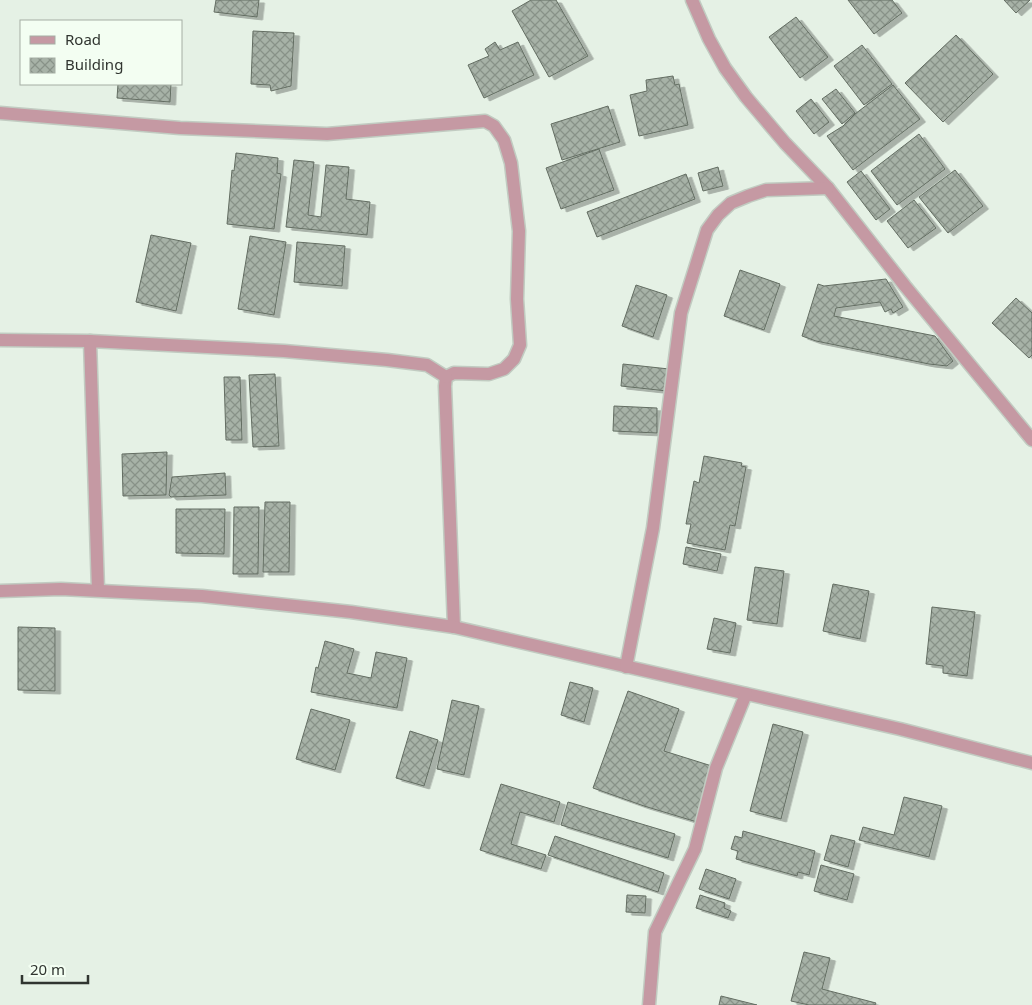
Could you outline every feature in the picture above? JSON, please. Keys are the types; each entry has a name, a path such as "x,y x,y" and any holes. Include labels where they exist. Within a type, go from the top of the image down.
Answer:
{"street":[{"path":"692,0 709,39 725,68 746,97 785,143 828,188 905,286 1032,440"},
{"path":"0,113 180,128 327,134 485,121 494,126 504,140 510,163 518,230 520,345 514,359 504,369 489,374 454,373 446,377"},
{"path":"626,667 652,528 681,313 707,230 731,203 748,196 766,190 828,188"},
{"path":"0,340 90,341 284,351 427,365 446,377"},
{"path":"90,341 98,590"},
{"path":"446,377 454,627"},
{"path":"0,590 60,588 202,596 351,612 454,627 900,729 1032,763"},
{"path":"649,1005 656,932 695,849 716,768 746,694"}],"building":[{"path":"216,0 259,0 257,17 214,12"},
{"path":"531,0 556,0 588,56 549,77 512,11"},
{"path":"848,0 892,0 902,13 874,34"},
{"path":"1004,0 1030,0 1016,13"},
{"path":"796,17 828,57 800,78 769,37"},
{"path":"253,31 294,33 291,86 271,91 270,85 251,84"},
{"path":"956,35 993,74 943,122 905,83"},
{"path":"495,42 500,50 518,42 534,75 484,98 468,65 489,56 485,49"},
{"path":"862,45 892,84 864,105 834,66"},
{"path":"673,76 675,85 679,84 688,125 639,136 630,95 647,91 646,80"},
{"path":"118,85 171,85 170,102 117,98"},
{"path":"893,85 920,119 853,170 827,136 843,126 855,114"},
{"path":"836,89 855,113 842,124 822,99"},
{"path":"811,99 829,122 814,134 796,111"},
{"path":"608,106 620,142 562,160 551,124"},
{"path":"919,134 945,169 897,205 871,171"},
{"path":"599,149 614,190 561,209 546,168"},
{"path":"236,153 278,158 277,173 281,174 274,229 227,224 232,170 234,171"},
{"path":"294,160 314,162 308,215 321,217 326,165 349,167 346,199 370,202 367,235 286,227"},
{"path":"718,167 723,186 703,191 698,173"},
{"path":"955,170 983,206 948,233 919,197"},
{"path":"861,171 890,209 876,220 847,182"},
{"path":"686,174 695,199 597,237 587,212"},
{"path":"914,200 936,228 908,248 887,221"},
{"path":"151,235 191,243 176,311 136,302"},
{"path":"250,236 286,242 274,315 238,309"},
{"path":"297,242 345,246 342,286 294,282"},
{"path":"740,270 780,284 764,330 724,316"},
{"path":"886,279 903,307 893,313 891,309 885,312 880,302 836,308 834,316 935,336 953,361 947,366 816,341 802,336 818,284 824,286"},
{"path":"636,285 667,295 653,337 622,326"},
{"path":"1016,298 1032,313 1032,355 1029,358 992,323"},
{"path":"623,364 669,369 667,391 621,386"},
{"path":"275,374 279,446 253,447 249,375"},
{"path":"224,377 240,377 242,440 226,440"},
{"path":"614,406 657,408 657,433 613,431"},
{"path":"167,452 166,495 123,496 122,454"},
{"path":"704,456 742,463 741,466 746,467 735,526 730,525 725,550 687,543 691,524 686,524 694,481 699,483"},
{"path":"225,473 226,495 171,497 169,495 172,477"},
{"path":"265,502 290,502 289,572 263,572"},
{"path":"234,507 259,507 258,574 233,574"},
{"path":"176,509 225,509 224,554 176,553"},
{"path":"686,547 721,554 717,571 683,564"},
{"path":"755,567 784,571 777,624 747,620"},
{"path":"833,584 869,591 860,639 823,631"},
{"path":"932,607 975,612 967,676 943,673 943,666 926,664"},
{"path":"714,618 736,623 730,653 707,649"},
{"path":"18,627 55,628 55,691 18,690"},
{"path":"325,641 354,649 347,673 371,678 376,652 407,658 397,708 311,692 316,667 318,668"},
{"path":"570,682 593,688 584,722 561,715"},
{"path":"628,691 679,709 664,751 715,767 697,822 593,788"},
{"path":"452,700 479,706 464,775 437,769"},
{"path":"311,709 350,720 335,770 296,759"},
{"path":"773,724 803,732 781,819 750,811"},
{"path":"410,731 438,740 424,786 396,778"},
{"path":"501,784 560,802 554,822 520,812 511,844 546,855 541,869 480,850"},
{"path":"904,797 942,806 929,857 859,840 863,827 894,835"},
{"path":"568,802 675,834 668,858 561,825"},
{"path":"743,831 815,851 809,875 798,872 797,876 736,859 738,851 731,849 735,836 742,838"},
{"path":"831,835 855,841 848,867 824,860"},
{"path":"555,836 664,873 658,892 548,855"},
{"path":"821,865 854,874 847,900 814,891"},
{"path":"706,869 736,879 729,899 699,889"},
{"path":"627,895 646,896 645,913 626,912"},
{"path":"700,895 725,903 724,908 731,911 728,918 696,908"},
{"path":"804,952 830,958 822,989 876,1003 875,1005 809,1005 791,1001"},
{"path":"721,996 757,1005 719,1005"}]}
